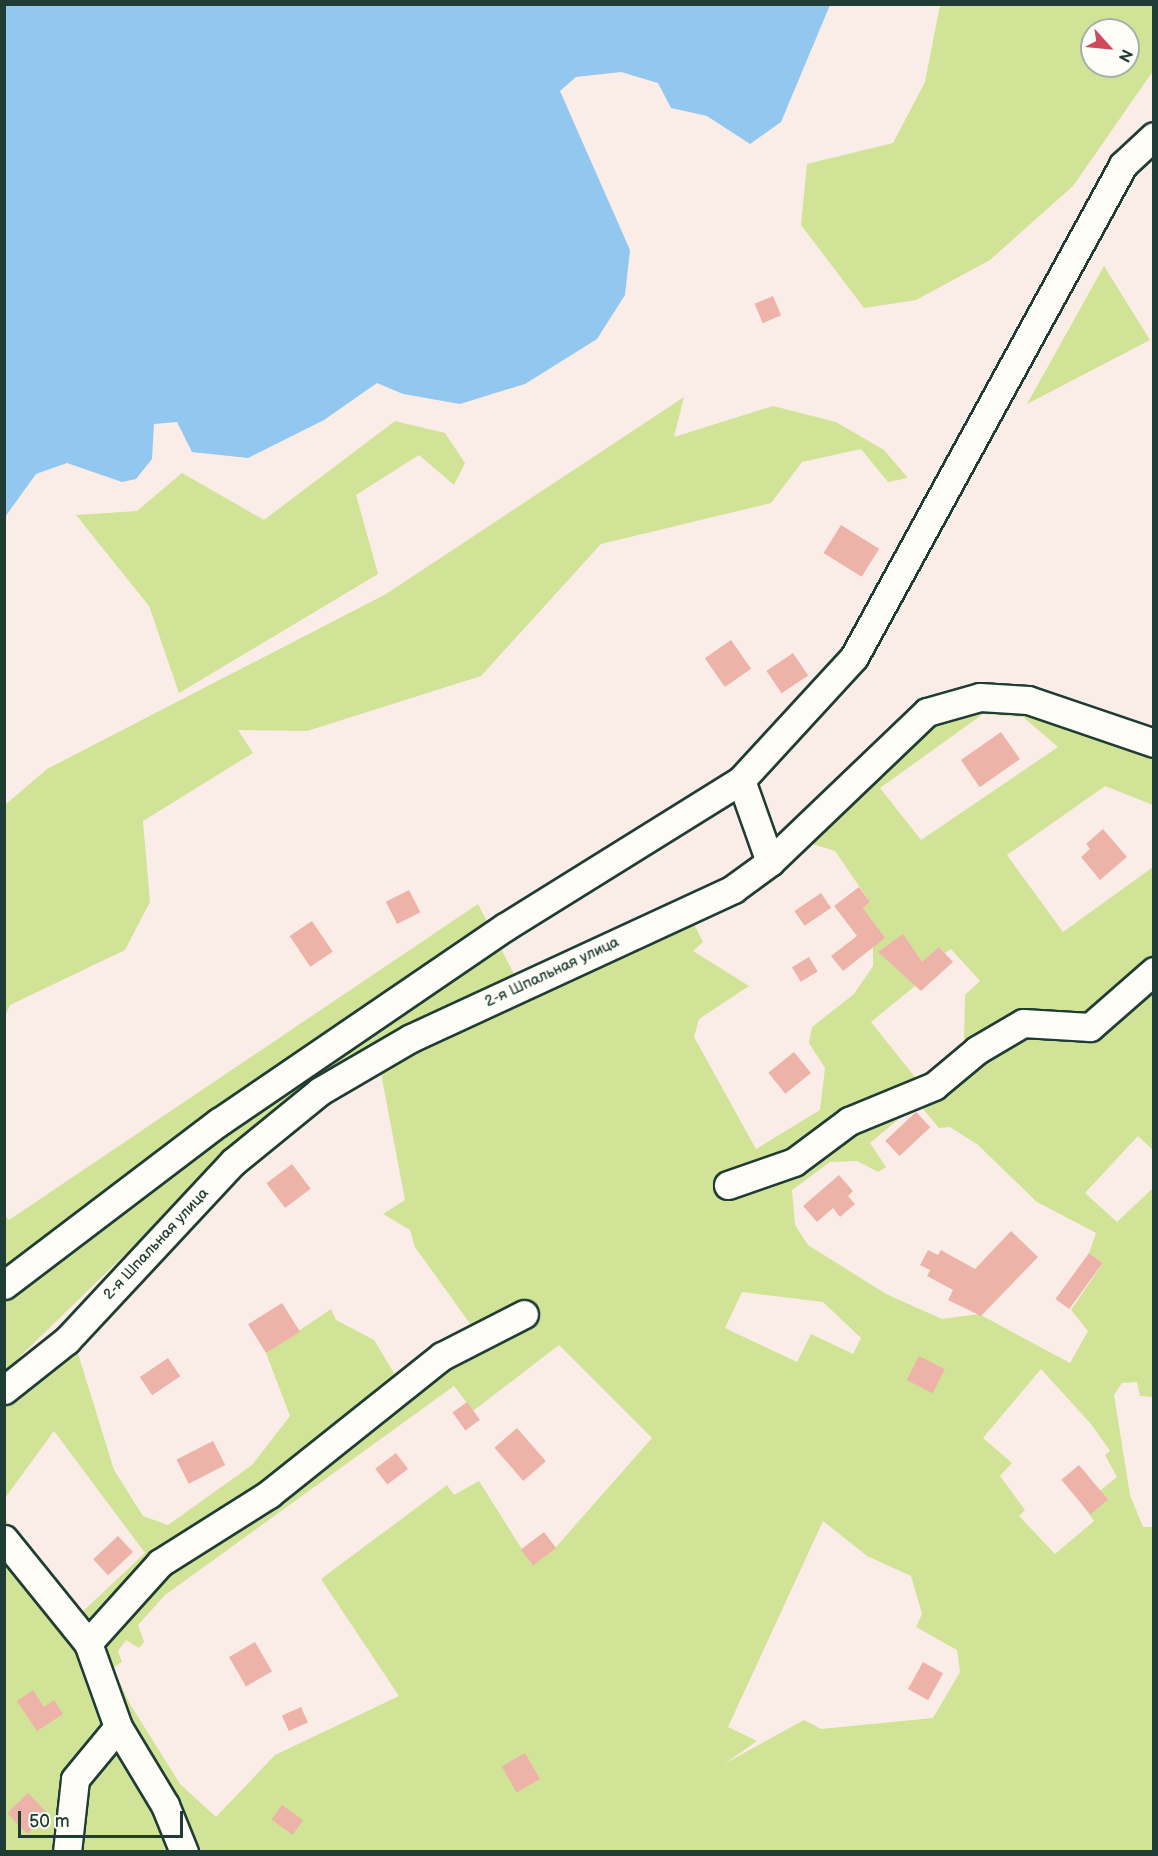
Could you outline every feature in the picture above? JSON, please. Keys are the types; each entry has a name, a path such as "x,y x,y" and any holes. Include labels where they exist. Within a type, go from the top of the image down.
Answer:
{"street":[{"path":"4,1285 229,1116 505,927 741,780 854,657 1123,165 1154,136"},
{"name":"2-я Шпальная улица","path":"4,1390 68,1340 233,1162 320,1091 411,1038 733,889 770,862 927,712 980,697 1028,700 1154,743"},
{"path":"741,780 770,862"},
{"path":"728,1185 794,1162 849,1121 934,1086 977,1050 1023,1023 1090,1027 1154,971"},
{"path":"88,1643 160,1563 269,1494 442,1356 524,1314"},
{"path":"4,1539 88,1643 118,1727 165,1805 184,1851"},
{"path":"67,1851 75,1779 118,1727"}],"green space":[{"path":"940,5 1153,5 1153,71 1073,186 990,260 916,300 864,308 801,225 807,164 893,143 925,82"},
{"path":"1104,266 1150,340 1027,404"},
{"path":"684,397 674,437 773,406 836,422 884,450 908,478 888,482 861,449 802,462 771,503 601,544 481,676 307,731 238,730 253,753 143,821 150,902 125,950 10,1005 5,1016 5,805 47,769 386,594"},
{"path":"395,421 445,433 465,463 454,485 419,455 356,495 378,574 179,693 149,606 76,515 137,511 182,473 264,520"},
{"path":"979,705 1025,709 1153,752 1153,805 1105,786 1007,855 1063,932 1153,867 1153,1150 1138,1136 1085,1193 1117,1222 1153,1188 1153,1397 1140,1396 1137,1382 1122,1383 1114,1395 1130,1495 1143,1527 1153,1527 1153,1851 5,1851 5,1519 81,1613 145,1553 54,1431 5,1498 5,1402 76,1347 114,1470 143,1516 168,1525 252,1465 290,1416 266,1353 331,1309 336,1320 374,1340 395,1375 471,1325 415,1247 410,1230 383,1214 405,1200 380,1068 415,1046 693,922 703,942 693,951 749,986 699,1019 694,1037 756,1149 820,1110 825,1068 809,1043 812,1027 854,994 873,966 873,922 863,908 870,902 835,851 809,843 935,722","holes":["983,714 1023,717 1058,747 921,840 880,788","939,947 945,953 951,949 980,981 965,995 964,1041 919,1082 871,1022 915,986 912,972","918,1103 939,1128 950,1127 978,1145 1037,1202 1096,1233 1089,1253 1103,1263 1071,1310 1088,1331 1070,1363 979,1314 942,1319 886,1294 808,1245 795,1225 792,1190 830,1162 857,1161 878,1172 886,1167 870,1143","742,1292 823,1302 861,1338 853,1354 811,1334 797,1362 725,1328","559,1345 652,1438 556,1547 532,1565 479,1481 454,1495 447,1485 321,1579 399,1696 275,1755 216,1817 180,1784 130,1704 113,1668 122,1662 118,1651 126,1640 139,1648 144,1642 138,1625 165,1595 454,1386 473,1411","1041,1369 1091,1424 1110,1451 1105,1455 1117,1477 1082,1505 1094,1521 1055,1554 1019,1516 1025,1510 1000,1476 1012,1463 983,1438","823,1521 867,1556 911,1576 922,1614 916,1627 957,1650 960,1672 933,1718 821,1729 804,1720 724,1764 757,1741 728,1727"]},
{"path":"478,904 514,974 319,1081 215,1167 5,1371 4,1214 9,1220"}],"water":[{"path":"5,4 830,5 781,122 750,144 707,116 671,108 658,83 621,72 576,77 560,91 630,250 625,295 597,339 525,384 460,404 403,394 377,383 324,420 248,458 192,452 177,422 154,424 152,459 136,479 122,482 67,463 36,474 5,517"}],"building":[{"path":"773,296 781,315 763,323 755,304"},
{"path":"841,525 879,549 862,577 824,553"},
{"path":"731,640 751,669 725,687 705,658"},
{"path":"793,653 808,675 782,693 766,671"},
{"path":"1001,732 1020,759 980,787 961,760"},
{"path":"1103,829 1127,857 1100,880 1081,857 1090,849 1086,844"},
{"path":"859,887 870,902 863,908 885,938 843,971 831,956 857,936 834,906"},
{"path":"409,890 420,912 397,924 386,902"},
{"path":"821,893 831,908 805,926 794,911"},
{"path":"312,921 333,952 310,967 290,936"},
{"path":"903,934 922,962 939,947 953,962 921,991 878,952"},
{"path":"809,957 818,972 801,982 792,967"},
{"path":"794,1052 811,1073 785,1094 768,1073"},
{"path":"916,1112 930,1127 900,1156 885,1141"},
{"path":"292,1164 311,1189 285,1208 266,1183"},
{"path":"839,1175 853,1191 848,1196 855,1204 840,1217 833,1208 817,1222 803,1206"},
{"path":"1011,1231 1038,1257 981,1316 948,1300 953,1290 927,1276 930,1270 920,1265 928,1250 938,1255 941,1250 975,1269"},
{"path":"1089,1253 1103,1263 1069,1309 1055,1299"},
{"path":"282,1303 300,1332 266,1353 248,1324"},
{"path":"919,1356 945,1369 933,1393 907,1380"},
{"path":"168,1358 180,1376 152,1395 140,1377"},
{"path":"467,1402 480,1420 465,1430 452,1413"},
{"path":"517,1428 546,1461 523,1481 494,1448"},
{"path":"213,1441 225,1465 189,1484 176,1460"},
{"path":"396,1453 408,1469 387,1485 375,1469"},
{"path":"1079,1465 1108,1499 1090,1514 1061,1480"},
{"path":"544,1532 556,1548 533,1565 521,1549"},
{"path":"118,1536 133,1552 108,1575 93,1559"},
{"path":"255,1642 272,1671 246,1686 229,1657"},
{"path":"923,1662 943,1673 928,1700 908,1689"},
{"path":"33,1690 44,1707 54,1700 63,1714 37,1731 17,1701"},
{"path":"301,1707 308,1723 289,1731 282,1716"},
{"path":"525,1753 540,1779 517,1792 502,1766"},
{"path":"28,1793 48,1814 27,1834 7,1813"},
{"path":"282,1805 303,1820 292,1835 271,1820"}]}
